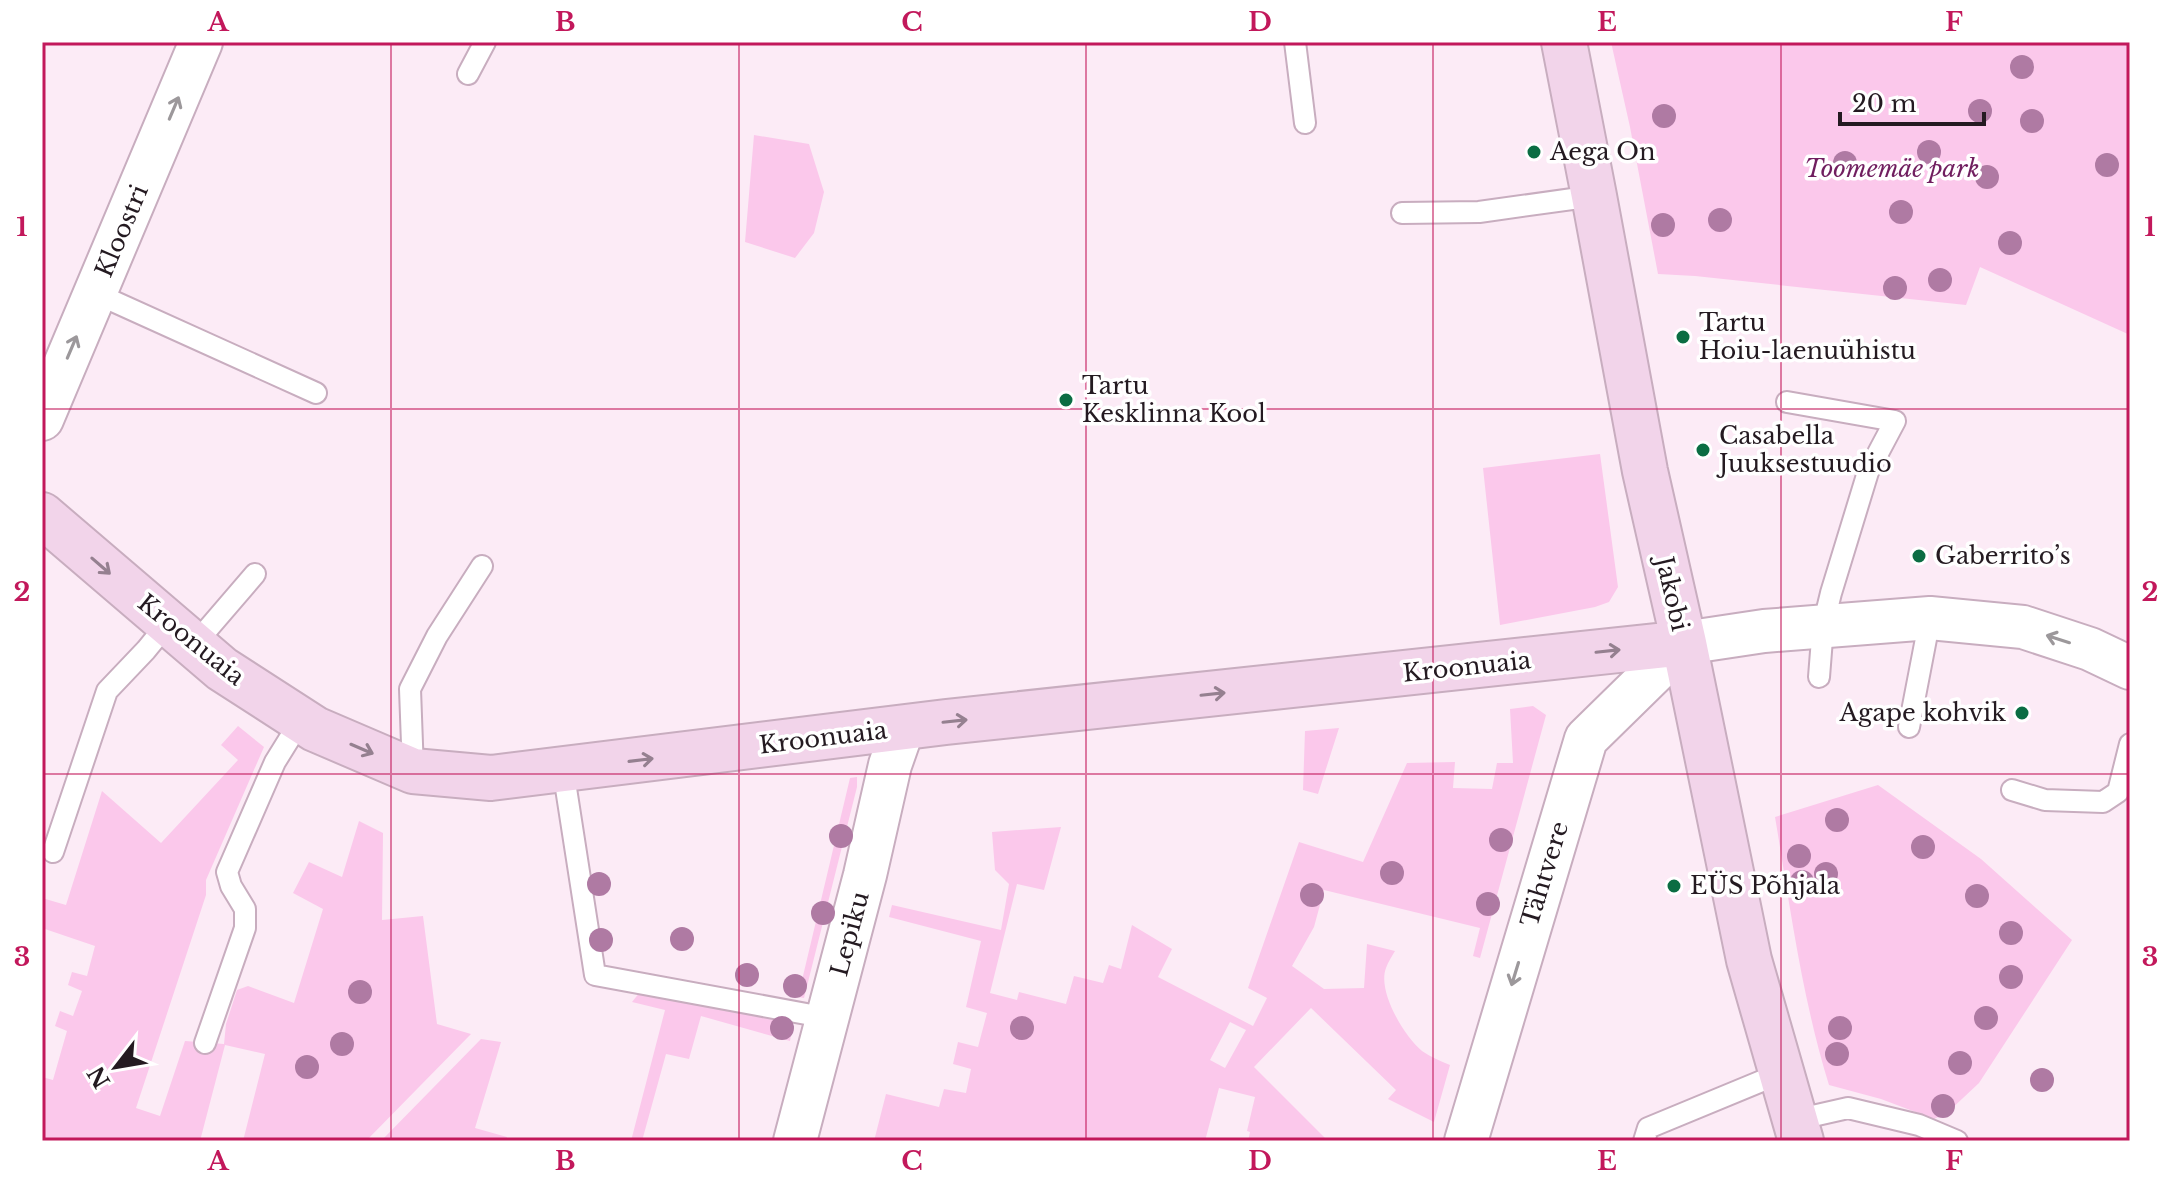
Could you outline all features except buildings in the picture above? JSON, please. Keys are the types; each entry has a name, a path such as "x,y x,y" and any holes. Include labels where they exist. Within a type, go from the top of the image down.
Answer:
{"main road":[{"name":"Jakobi","path":"1564,42 1645,471 1749,960 1798,1131"},
{"name":"Kroonuaia","path":"42,515 222,669 315,729 413,771 491,778 903,728 1684,643"}],"street":[{"name":"Kloostri","path":"42,419 201,42"},
{"path":"1684,643 1764,631 1930,618 2023,627 2090,649 2130,668"},
{"name":"Tähtvere","path":"1466,1141 1586,739 1684,643"},
{"name":"Lepiku","path":"795,1141 865,875 890,765 903,728"}],"lane":[{"path":"468,74 485,42"},
{"path":"1295,42 1305,123"},
{"path":"1402,213 1479,212 1594,196"},
{"path":"95,293 316,393"},
{"path":"1787,402 1895,421 1868,472 1823,626 1819,677"},
{"path":"413,771 410,689 437,636 482,566"},
{"path":"53,852 107,691 146,650 181,634 255,574"},
{"path":"1909,727 1930,618"},
{"path":"205,1043 245,928 245,909 231,886 227,872 275,762 301,720"},
{"path":"2012,790 2045,800 2103,802 2118,792 2130,744"},
{"path":"563,769 595,975 828,1018"},
{"path":"1644,1141 1648,1128 1781,1073"},
{"path":"1798,1131 1848,1108 1919,1125 1957,1141"}],"green space":[{"name":"Toomemäe park","path":"1611,42 2130,42 2130,335 1980,267 1966,305 1658,274"},
{"path":"754,135 809,144 824,192 814,233 795,258 745,242"},
{"path":"1600,454 1618,587 1609,602 1595,607 1500,625 1483,468"},
{"path":"1533,706 1546,715 1480,958 1473,956 1480,928 1324,890 1314,927 1292,966 1324,989 1364,988 1367,944 1395,951 1384,978 1394,1012 1422,1051 1450,1065 1434,1122 1388,1099 1396,1090 1311,1008 1254,1067 1328,1141 1248,1141 1250,1132 1247,1131 1255,1097 1219,1088 1205,1141 874,1141 886,1094 939,1107 944,1089 966,1093 971,1069 953,1064 958,1042 978,1047 987,1013 966,1007 981,941 889,917 892,905 1001,930 1009,884 995,870 992,832 1061,827 1044,890 1017,884 990,993 1017,1000 1019,992 1066,1004 1074,976 1103,983 1109,965 1121,969 1132,925 1172,949 1158,977 1253,1026 1267,998 1248,988 1299,842 1363,862 1407,763 1455,762 1453,788 1492,789 1497,763 1513,763 1510,709","holes":["1230,1022 1246,1030 1225,1068 1210,1060"]},
{"path":"238,726 264,747 206,880 206,895 136,1108 160,1116 185,1041 224,1044 226,1024 237,990 248,986 294,1003 323,909 293,893 309,862 342,877 359,821 383,833 382,920 423,916 437,1024 471,1034 366,1141 243,1141 265,1054 225,1045 200,1141 42,1141 42,1077 53,1080 67,1031 55,1026 60,1011 73,1016 82,991 68,985 72,972 87,976 95,946 42,928 42,898 66,905 102,791 161,843 238,760 221,745"},
{"path":"1339,728 1318,794 1303,790 1305,731"},
{"path":"857,777 804,998 798,997 850,778"},
{"path":"1878,785 1981,859 2072,940 1979,1083 1947,1113 1934,1119 1881,1099 1829,1085 1804,985 1775,817"},
{"path":"646,990 793,1023 790,1041 701,1016 689,1059 666,1054 642,1141 631,1141 665,1010 632,1002"},
{"path":"481,1039 501,1042 475,1128 507,1137 506,1141 381,1141"}],"place":[{"name":"Aega On","path":"1534,152"},
{"name":"Tartu Hoiu-laenuühistu","path":"1683,337"},
{"name":"Tartu Kesklinna Kool","path":"1066,400"},
{"name":"Casabella Juuksestuudio","path":"1703,450"},
{"name":"Gaberrito’s","path":"1919,556"},
{"name":"Agape kohvik","path":"2022,713"},
{"name":"EÜS Põhjala","path":"1674,886"}]}
